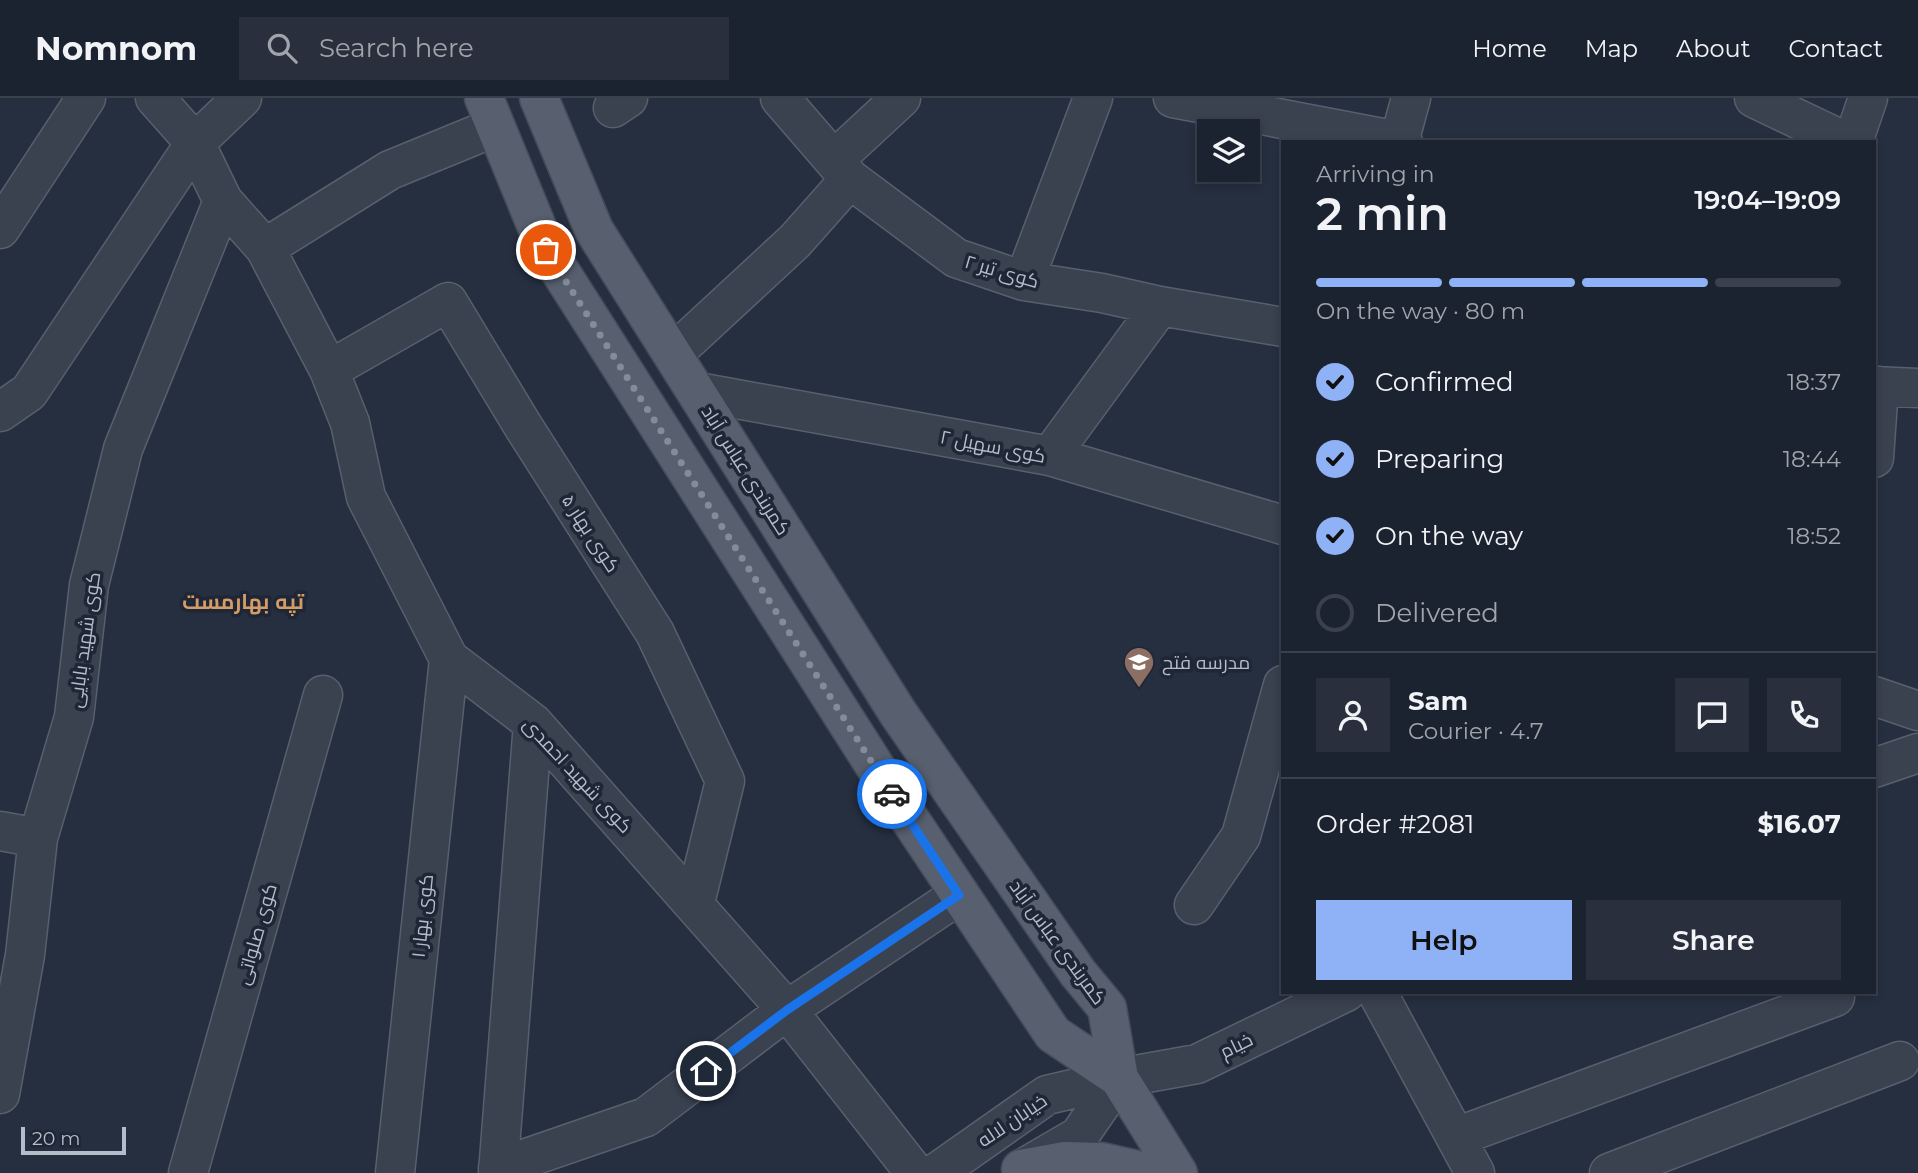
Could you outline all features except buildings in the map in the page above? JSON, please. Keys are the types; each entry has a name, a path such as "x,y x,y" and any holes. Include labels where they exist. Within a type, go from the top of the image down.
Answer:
{"main road":[{"name":"کمربندی عباس آباد","path":"540,98 594,230 674,353 898,713 1078,973 1107,1008 1119,1078"},
{"path":"490,113 546,250 885,782 1053,1034 1119,1078 1178,1173"},
{"path":"959,895 1003,865"},
{"path":"1018,1171 1065,1161 1102,1162 1150,1173"}],"street":[{"path":"0,229 86,98"},
{"name":"کوی شهید احمدی","path":"155,98 195,144 223,201 265,248 328,370 350,423 366,497 449,659 533,723 787,1010 915,1173"},
{"path":"0,412 29,392 195,144 242,98"},
{"name":"کوی تیر ۲","path":"780,98 842,170 956,258 1024,281 1281,327"},
{"path":"674,353 795,241 842,170 901,98"},
{"path":"1024,281 1093,98"},
{"path":"1173,98 1390,140"},
{"path":"1400,140 1411,98"},
{"path":"1754,98 1842,140"},
{"path":"1854,140 1868,98"},
{"path":"265,248 390,170 490,113"},
{"name":"کوی شهید بابایی","path":"0,1094 25,955 38,838 74,717 89,585 123,449 223,201"},
{"name":"کوی بهار ۵","path":"328,370 447,302 655,633 725,781 695,903"},
{"path":"1050,456 1160,306"},
{"path":"1876,410 1877,386 1918,388"},
{"name":"کوی سهیل ۲","path":"698,392 1050,456 1281,524"},
{"name":"کوی بهار ۱","path":"395,1173 449,659"},
{"path":"1194,905 1241,836 1281,692"},
{"name":"کوی صلواتی","path":"188,1173 323,695"},
{"path":"1876,697 1918,711"},
{"path":"533,723 498,1171 646,1117 787,1010 959,895"},
{"path":"1876,767 1918,753"},
{"path":"0,831 38,838"},
{"name":"خیام","path":"1119,1078 1197,1064 1342,994"},
{"path":"1378,994 1475,1173"},
{"path":"1455,1137 1835,997"},
{"path":"1609,1173 1900,1061"},
{"path":"1018,1171 1079,1136 1119,1078"},
{"name":"خیابان لاله","path":"936,1173 1047,1094 1119,1078"}],"way so far":[{"path":"546,250 892,794"}],"place":[{"name":"مدرسه فتح","path":"1139,689"}],"district":[{"name":"تپه بهارمست","path":"243,602"}],"route":[{"path":"706,1071 787,1010 959,895 892,794"}]}
